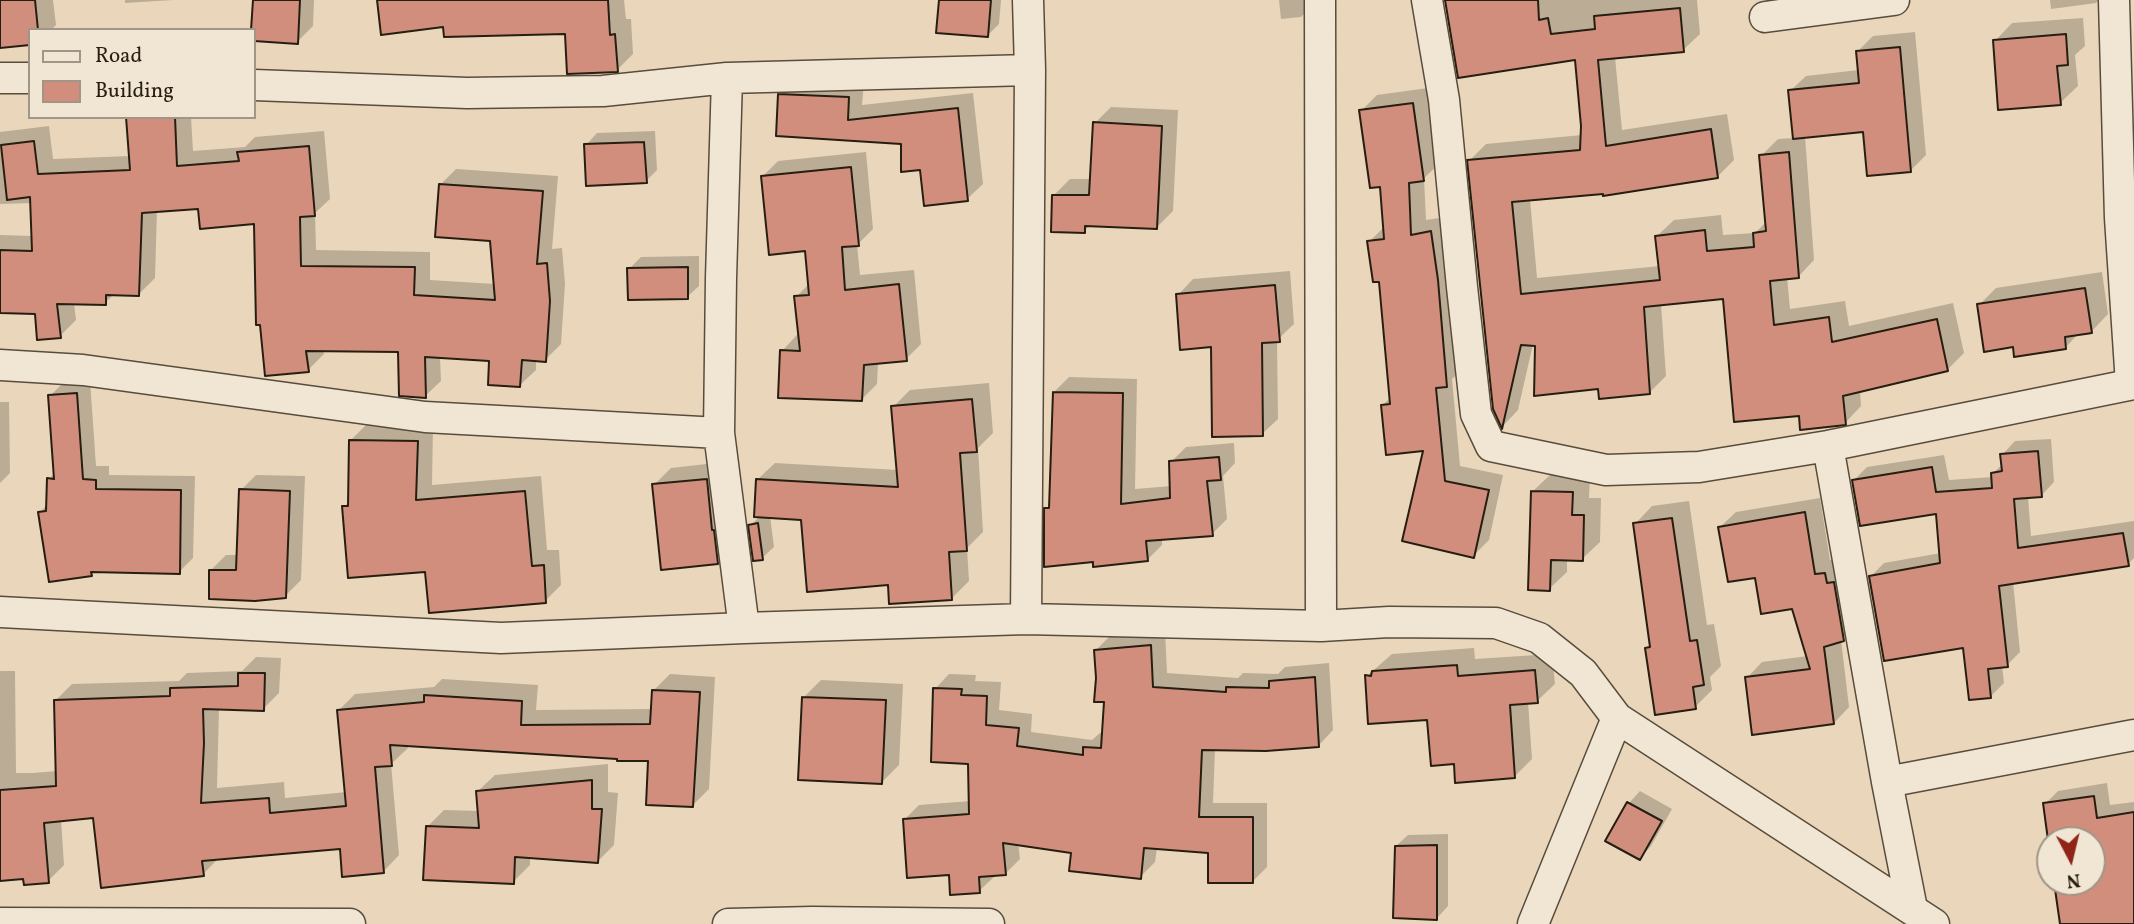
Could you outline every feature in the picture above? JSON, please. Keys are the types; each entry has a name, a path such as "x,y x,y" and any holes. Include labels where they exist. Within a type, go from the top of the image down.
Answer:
{"street":[{"path":"1026,619 1030,70 1028,0"},
{"path":"1320,0 1321,626"},
{"path":"1427,0 1444,100 1476,414 1492,446 1606,470 1699,467 1828,446 2133,384 2119,218 2114,0"},
{"path":"1765,17 1894,0"},
{"path":"256,85 467,93 603,91 727,78 1030,70"},
{"path":"0,78 28,78"},
{"path":"727,78 719,433 744,628"},
{"path":"0,365 83,370 425,417 719,433"},
{"path":"1828,446 1887,782 1923,917"},
{"path":"0,612 501,638 1026,619 1321,626 1389,622 1496,623 1539,638 1584,673 1617,718 1923,917"},
{"path":"1532,924 1617,718"},
{"path":"1887,782 2134,735"},
{"path":"0,923 350,924"},
{"path":"728,924 989,924"}],"building":[{"path":"0,0 35,0 38,28 28,28 28,45 0,48"},
{"path":"253,0 300,0 298,44 256,41 256,28 251,28"},
{"path":"377,0 608,0 610,35 615,34 618,72 567,74 565,34 444,37 443,27 381,35"},
{"path":"939,0 991,0 988,37 936,33"},
{"path":"1445,0 1538,0 1539,20 1548,18 1551,34 1595,29 1594,16 1680,8 1684,52 1598,60 1606,146 1711,129 1718,178 1603,196 1512,202 1521,294 1660,280 1655,236 1705,230 1707,251 1754,247 1753,233 1766,231 1759,155 1789,152 1799,278 1770,281 1774,325 1829,317 1832,342 1937,319 1948,371 1843,396 1846,425 1800,430 1799,416 1734,422 1723,299 1644,307 1650,394 1599,399 1598,389 1534,396 1535,346 1521,345 1502,429 1493,409 1467,160 1580,150 1581,126 1575,60 1458,78"},
{"path":"2066,34 2068,65 2057,66 2061,105 1998,110 1993,40"},
{"path":"1900,47 1911,172 1867,176 1863,132 1793,139 1788,90 1859,83 1856,51"},
{"path":"778,94 849,97 848,120 958,108 968,201 924,206 920,170 901,172 901,144 776,136"},
{"path":"1413,103 1424,181 1409,183 1411,235 1431,231 1438,280 1447,387 1436,388 1445,481 1489,490 1474,558 1402,541 1423,451 1386,455 1381,405 1390,404 1379,282 1373,282 1367,241 1384,239 1380,187 1370,188 1359,110"},
{"path":"126,119 175,119 177,166 239,161 237,152 309,146 315,216 300,217 301,266 415,267 414,295 495,300 490,241 435,237 439,184 543,191 537,264 547,263 550,301 546,362 522,360 520,387 488,385 489,361 425,357 426,398 399,396 398,352 306,351 309,372 265,376 260,325 256,325 254,224 200,229 198,209 142,213 139,296 106,295 106,305 57,304 61,338 37,340 35,314 0,313 0,250 32,251 30,197 7,200 1,145 34,141 38,174 130,170"},
{"path":"1093,122 1162,126 1157,229 1085,226 1085,233 1051,232 1052,195 1089,195"},
{"path":"644,142 647,183 586,186 584,144"},
{"path":"851,167 859,246 842,247 845,290 899,284 907,361 864,365 862,401 778,398 780,350 800,351 794,296 809,295 805,251 769,255 761,176"},
{"path":"688,267 688,299 628,300 627,268"},
{"path":"1275,285 1280,342 1262,343 1263,436 1212,437 1211,347 1180,350 1176,294"},
{"path":"2085,288 2092,333 2065,337 2066,349 2014,357 2013,347 1984,352 1977,304"},
{"path":"1053,392 1123,393 1121,504 1170,498 1169,461 1219,457 1221,480 1207,481 1213,536 1146,541 1148,561 1093,567 1093,562 1044,567 1044,508 1049,508"},
{"path":"77,393 83,479 96,480 96,489 181,490 180,574 91,572 92,576 49,582 38,512 46,511 47,478 54,479 48,395"},
{"path":"972,399 977,452 960,453 967,551 949,552 952,600 889,604 888,585 807,592 801,520 754,517 756,479 898,487 891,406"},
{"path":"349,440 418,441 416,500 525,491 532,566 544,565 546,603 429,613 425,572 348,578 342,506 348,506"},
{"path":"2038,451 2042,497 2014,499 2018,548 2123,533 2129,566 1999,586 2008,667 1988,669 1991,698 1969,700 1963,648 1884,661 1869,576 1940,563 1936,514 1860,526 1852,480 1932,467 1936,492 1992,488 1991,473 2002,471 2000,454"},
{"path":"707,479 718,564 661,570 652,484"},
{"path":"239,489 290,491 286,598 255,601 209,599 209,570 236,570"},
{"path":"1531,491 1573,492 1572,515 1584,515 1583,561 1551,560 1550,591 1528,590"},
{"path":"1805,512 1815,574 1825,573 1827,583 1834,582 1844,641 1824,647 1834,724 1752,735 1745,677 1810,669 1792,609 1761,614 1755,578 1728,582 1718,527"},
{"path":"1672,518 1690,641 1697,640 1704,685 1693,687 1696,709 1655,715 1645,648 1650,647 1633,523"},
{"path":"758,523 763,560 753,561 748,525"},
{"path":"1151,645 1153,687 1226,692 1226,687 1269,688 1269,681 1315,677 1319,747 1266,751 1202,750 1199,817 1253,817 1253,883 1208,883 1208,853 1144,848 1141,879 1069,871 1071,853 1003,843 1006,875 979,877 980,893 950,895 949,875 907,878 903,819 969,814 968,764 931,762 933,688 962,689 961,695 987,696 986,725 1019,728 1017,746 1083,755 1083,747 1101,748 1104,702 1094,702 1094,650"},
{"path":"1457,665 1458,676 1535,670 1538,703 1510,705 1515,778 1455,783 1454,764 1431,766 1427,720 1368,724 1365,675 1371,676 1372,671"},
{"path":"238,673 265,673 264,711 203,709 201,803 269,798 270,813 346,806 337,710 424,702 424,695 522,701 521,725 650,724 652,690 700,692 693,807 646,805 648,761 390,745 392,766 375,767 384,873 342,877 340,849 202,861 204,876 101,888 93,818 44,823 49,883 24,885 23,879 0,881 0,790 56,786 54,700 170,696 170,688 238,686"},
{"path":"802,697 886,700 882,784 798,780"},
{"path":"592,780 592,809 602,809 598,863 515,857 514,884 423,880 426,826 479,828 476,791"},
{"path":"2094,796 2097,818 2134,812 2134,924 2060,924 2056,896 2106,896 2106,826 2046,826 2043,803"},
{"path":"1627,802 1662,821 1640,860 1605,841"},
{"path":"1437,845 1437,920 1393,918 1395,846"}]}
